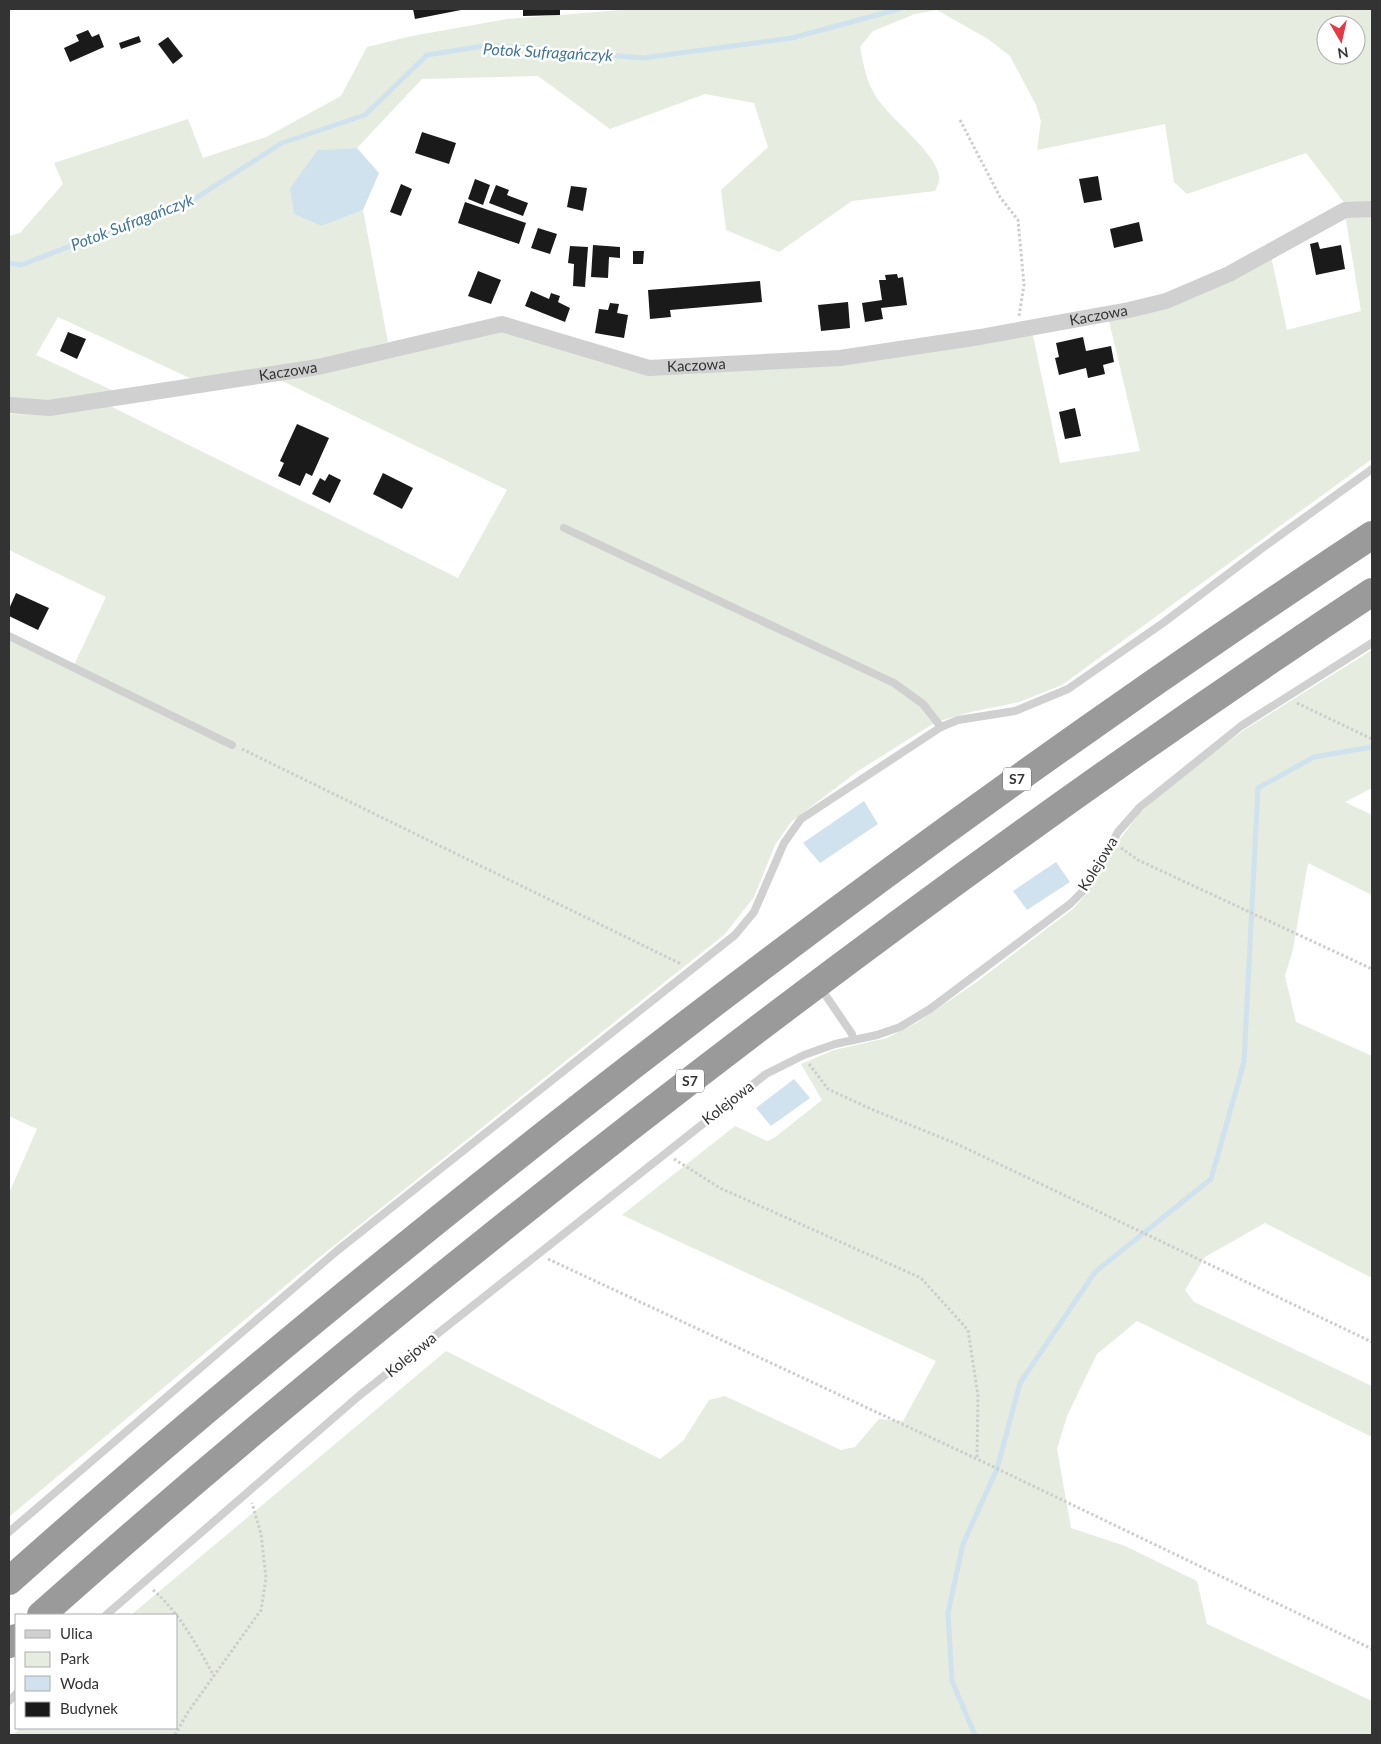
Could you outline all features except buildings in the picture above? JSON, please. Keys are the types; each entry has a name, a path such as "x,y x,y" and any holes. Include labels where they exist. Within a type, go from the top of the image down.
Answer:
{"highway":[{"path":"1250,617 1372,516"},
{"name":"S7","path":"9,1581 203,1413 319,1316 639,1061 919,850 1250,617 1372,535"},
{"name":"S7","path":"42,1614 232,1450 413,1300 630,1127 818,984 1063,804 1372,592"}],"street":[{"name":"Kaczowa","path":"9,405 49,408 318,366 502,324 649,368 840,358 1016,331 1121,312 1166,301 1229,274 1345,210 1372,209"}],"lane":[{"path":"9,1532 338,1250 735,935 754,912 784,843 802,819 941,727 958,720 1015,710 1068,689 1163,623 1372,469"},
{"path":"564,528 894,683 923,704 941,727"},
{"path":"9,636 232,744"},
{"name":"Kolejowa","path":"107,1614 248,1490 360,1395 766,1074 804,1055 900,1027 922,1014 1070,904 1088,886 1113,842 1140,807 1170,781 1241,726 1372,643"},
{"path":"818,984 847,1027 853,1040"}],"path":[{"path":"960,120 1000,197 1018,220 1024,285 1016,331"},
{"path":"1286,698 1372,739"},
{"path":"232,744 692,969"},
{"path":"1113,842 1138,860 1260,915 1372,969"},
{"path":"804,1055 812,1070 828,1089 871,1109 957,1144 1372,1342"},
{"path":"666,1153 720,1188 921,1278 968,1330 978,1396 977,1459"},
{"path":"538,1253 559,1265 1005,1472 1372,1648"},
{"path":"175,1735 188,1712 260,1610 266,1578 263,1549 256,1514 248,1490"},
{"path":"144,1581 168,1603 176,1614"},
{"path":"178,1617 196,1643 214,1676"}],"green space":[{"path":"634,9 1372,9 1372,203 1346,205 1306,153 1187,194 1174,182 1165,124 1037,150 1041,121 1036,105 1010,56 988,39 937,10 915,14 873,31 860,47 867,77 875,95 890,114 921,146 936,167 939,179 935,191 852,201 779,252 726,230 721,190 768,147 754,103 705,94 610,129 538,76 422,79 357,148 318,150 322,226 363,210 388,342 316,361 194,380 58,317 36,355 116,392 49,402 9,399 9,236 20,233 63,184 54,163 188,119 203,158 266,137 341,96 367,47 412,36 507,19"},
{"path":"1372,213 1372,459 1062,685 1019,702 971,712 936,722 858,771 791,822 775,845 754,897 725,934 316,1260 9,1517 9,1193 37,1129 9,1116 9,636 73,667 106,597 9,550 9,414 50,415 106,404 458,578 507,490 274,377 503,329 647,373 1032,331 1060,463 1140,451 1108,317 1271,256 1287,330 1361,311 1345,214"},
{"path":"1372,650 1372,788 1345,802 1372,815 1372,895 1308,863 1293,949 1285,976 1296,1022 1372,1056 1372,1278 1265,1223 1205,1257 1185,1290 1194,1302 1372,1386 1372,1437 1137,1321 1097,1354 1067,1416 1057,1449 1071,1528 1125,1546 1197,1581 1207,1624 1372,1701 1372,1735 13,1735 19,1729 178,1729 178,1614 132,1614 446,1351 660,1459 683,1441 709,1400 725,1396 841,1450 855,1447 879,1419 903,1421 936,1361 622,1215 735,1126 767,1141 774,1138 822,1100 801,1064 834,1050 887,1038 918,1022 978,981 1074,908 1093,886 1120,839 1139,814 1179,778 1244,730"}],"water":[{"path":"357,148 379,173 363,210 322,226 294,214 290,188 318,150"},
{"path":"864,801 878,824 820,863 803,843"},
{"path":"1056,862 1070,882 1027,910 1013,891"},
{"path":"794,1079 810,1098 771,1126 756,1108"}],"waterway":[{"name":"Potok Sufragańczyk","path":"9,263 21,265 196,198 282,143 365,115 427,55 490,45 643,58 792,38 899,9"},
{"path":"975,1735 952,1681 948,1613 963,1544 997,1469 1020,1383 1095,1272 1211,1179 1244,1062 1258,788 1314,757 1372,747"}]}
